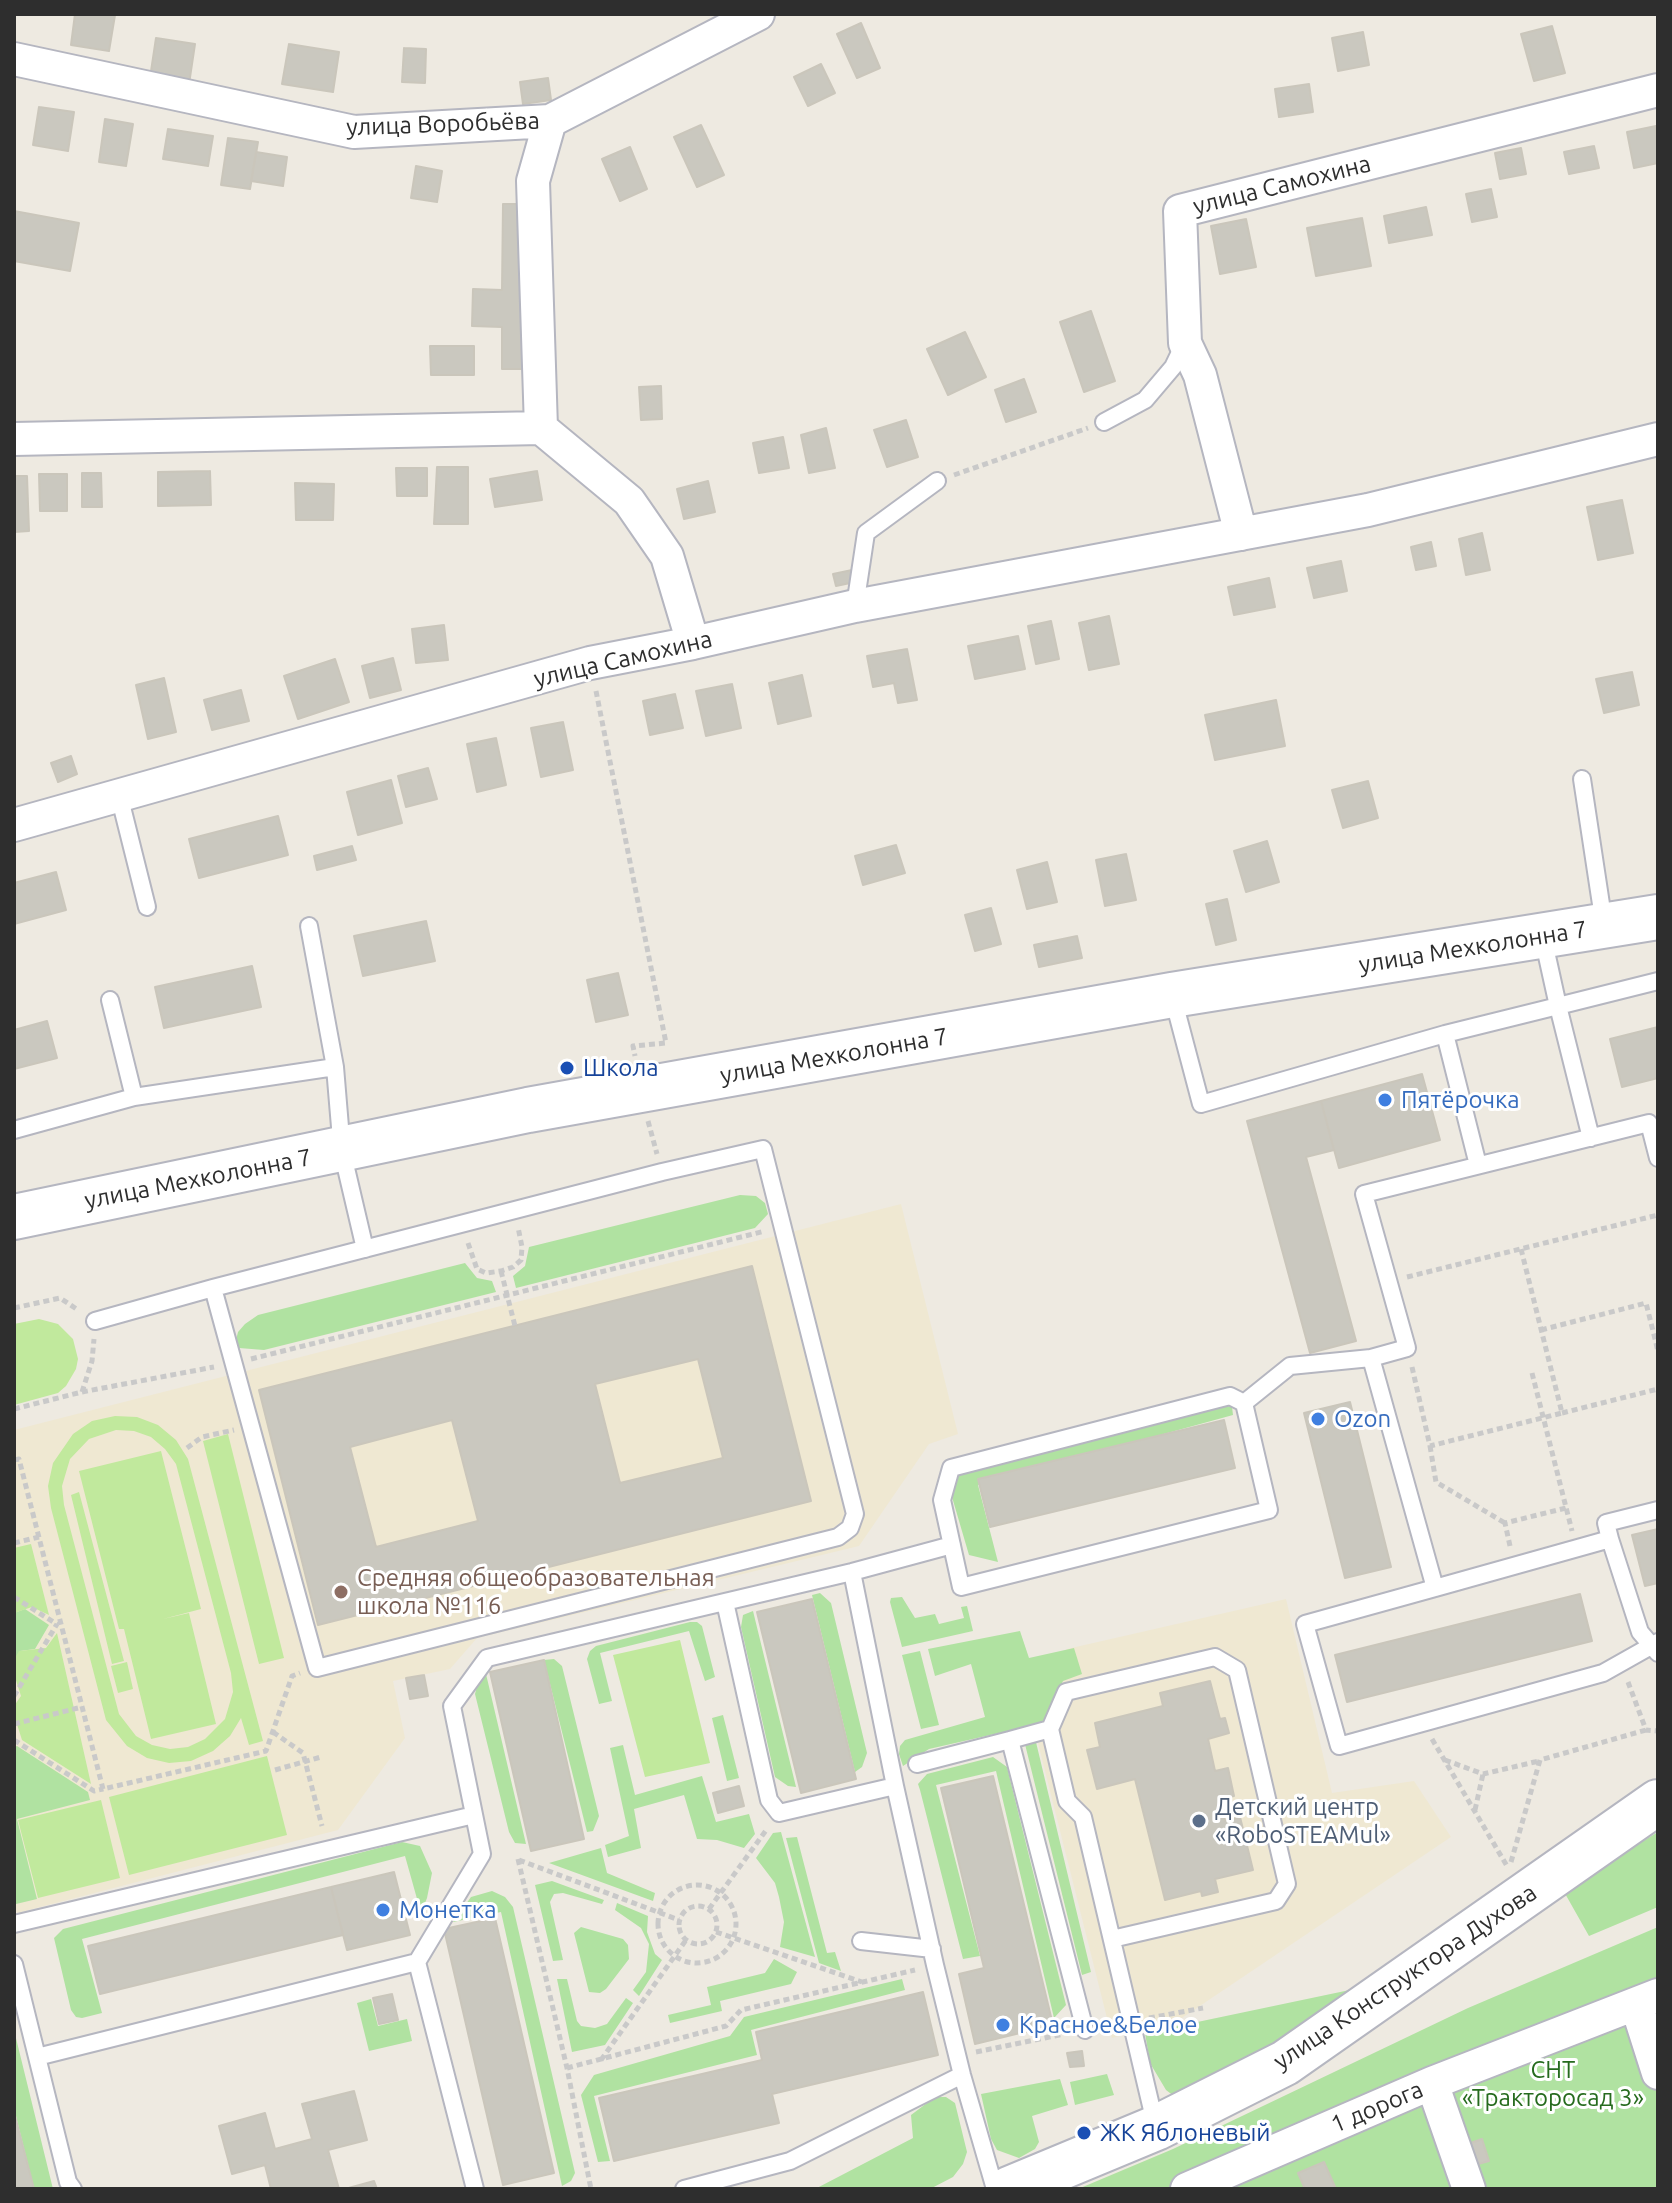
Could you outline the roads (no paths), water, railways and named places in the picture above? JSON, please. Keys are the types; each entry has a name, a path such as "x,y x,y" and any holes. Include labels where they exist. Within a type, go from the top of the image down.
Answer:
{"street":[{"name":"улица Воробьёва","path":"14,59 354,132 550,121 758,14"},
{"name":"улица Самохина","path":"1241,534 1200,375 1185,343 1180,211 1658,90"},
{"path":"541,428 533,181 550,121"},
{"path":"14,439 541,428 629,501 667,556 693,643"},
{"name":"улица Самохина","path":"14,825 590,663 855,606 1368,510 1658,439"},
{"name":"улица Мехколонна 7","path":"14,1217 528,1110 1172,995 1658,917"},
{"name":"улица Конструктора Духова","path":"1009,2189 1156,2128 1285,2063 1658,1802"},
{"path":"1647,2000 1658,2073"},
{"name":"1 дорога","path":"1187,2189 1245,2177 1432,2083 1647,2000"},
{"path":"1432,2083 1469,2189"}],"lane":[{"path":"1104,422 1145,400 1173,367 1185,343"},
{"path":"855,606 866,533 937,481"},
{"path":"1582,779 1604,926"},
{"path":"119,795 147,907"},
{"path":"309,926 335,1067 342,1151 365,1249"},
{"path":"1543,937 1591,1138"},
{"path":"1172,995 1201,1104 1445,1034 1658,981"},
{"path":"110,1000 134,1097"},
{"path":"1445,1034 1478,1165"},
{"path":"14,1130 134,1097 335,1067"},
{"path":"1244,1403 1290,1366 1371,1358 1407,1348 1364,1194 1649,1123 1658,1158"},
{"path":"95,1321 213,1288 662,1172 763,1149 855,1514 850,1528 838,1537 317,1668 213,1288"},
{"path":"1371,1358 1435,1588"},
{"path":"1230,1396 1244,1403 1269,1510 961,1587 942,1500 951,1468 1230,1396"},
{"path":"1610,1539 1305,1624 1339,1746 1603,1673 1655,1646 1640,1632 1606,1523 1658,1510"},
{"path":"37,2057 417,1962 482,1854 452,1706 487,1658 852,1572 952,1545"},
{"path":"852,1572 895,1786 934,1957 962,2075 995,2189"},
{"path":"725,1602 769,1800 779,1813 895,1786"},
{"path":"1112,1939 1276,1901 1287,1884 1237,1670 1215,1657 1066,1692 1050,1729 1067,1801 1083,1817 1156,2128"},
{"path":"917,1764 1050,1729"},
{"path":"1010,1740 1085,2030"},
{"path":"14,1924 474,1815"},
{"path":"861,1941 934,1957"},
{"path":"417,1962 475,2189"},
{"path":"14,1964 18,1998 37,2057 68,2182 73,2189"},
{"path":"684,2189 790,2161 962,2075"}],"place":[{"name":"Школа","path":"567,1068"},
{"name":"Пятёрочка","path":"1385,1100"},
{"name":"Ozon","path":"1318,1419"},
{"name":"Средняя общеобразовательная школа №116","path":"341,1592"},
{"name":"Детский центр «RoboSTEAMul»","path":"1199,1821"},
{"name":"Монетка","path":"383,1910"},
{"name":"Красное&Белое","path":"1003,2025"},
{"name":"ЖК Яблоневый","path":"1084,2133"}],"park label":[{"name":"СНТ «Тракторосад 3»","path":"1553,2084"}]}
